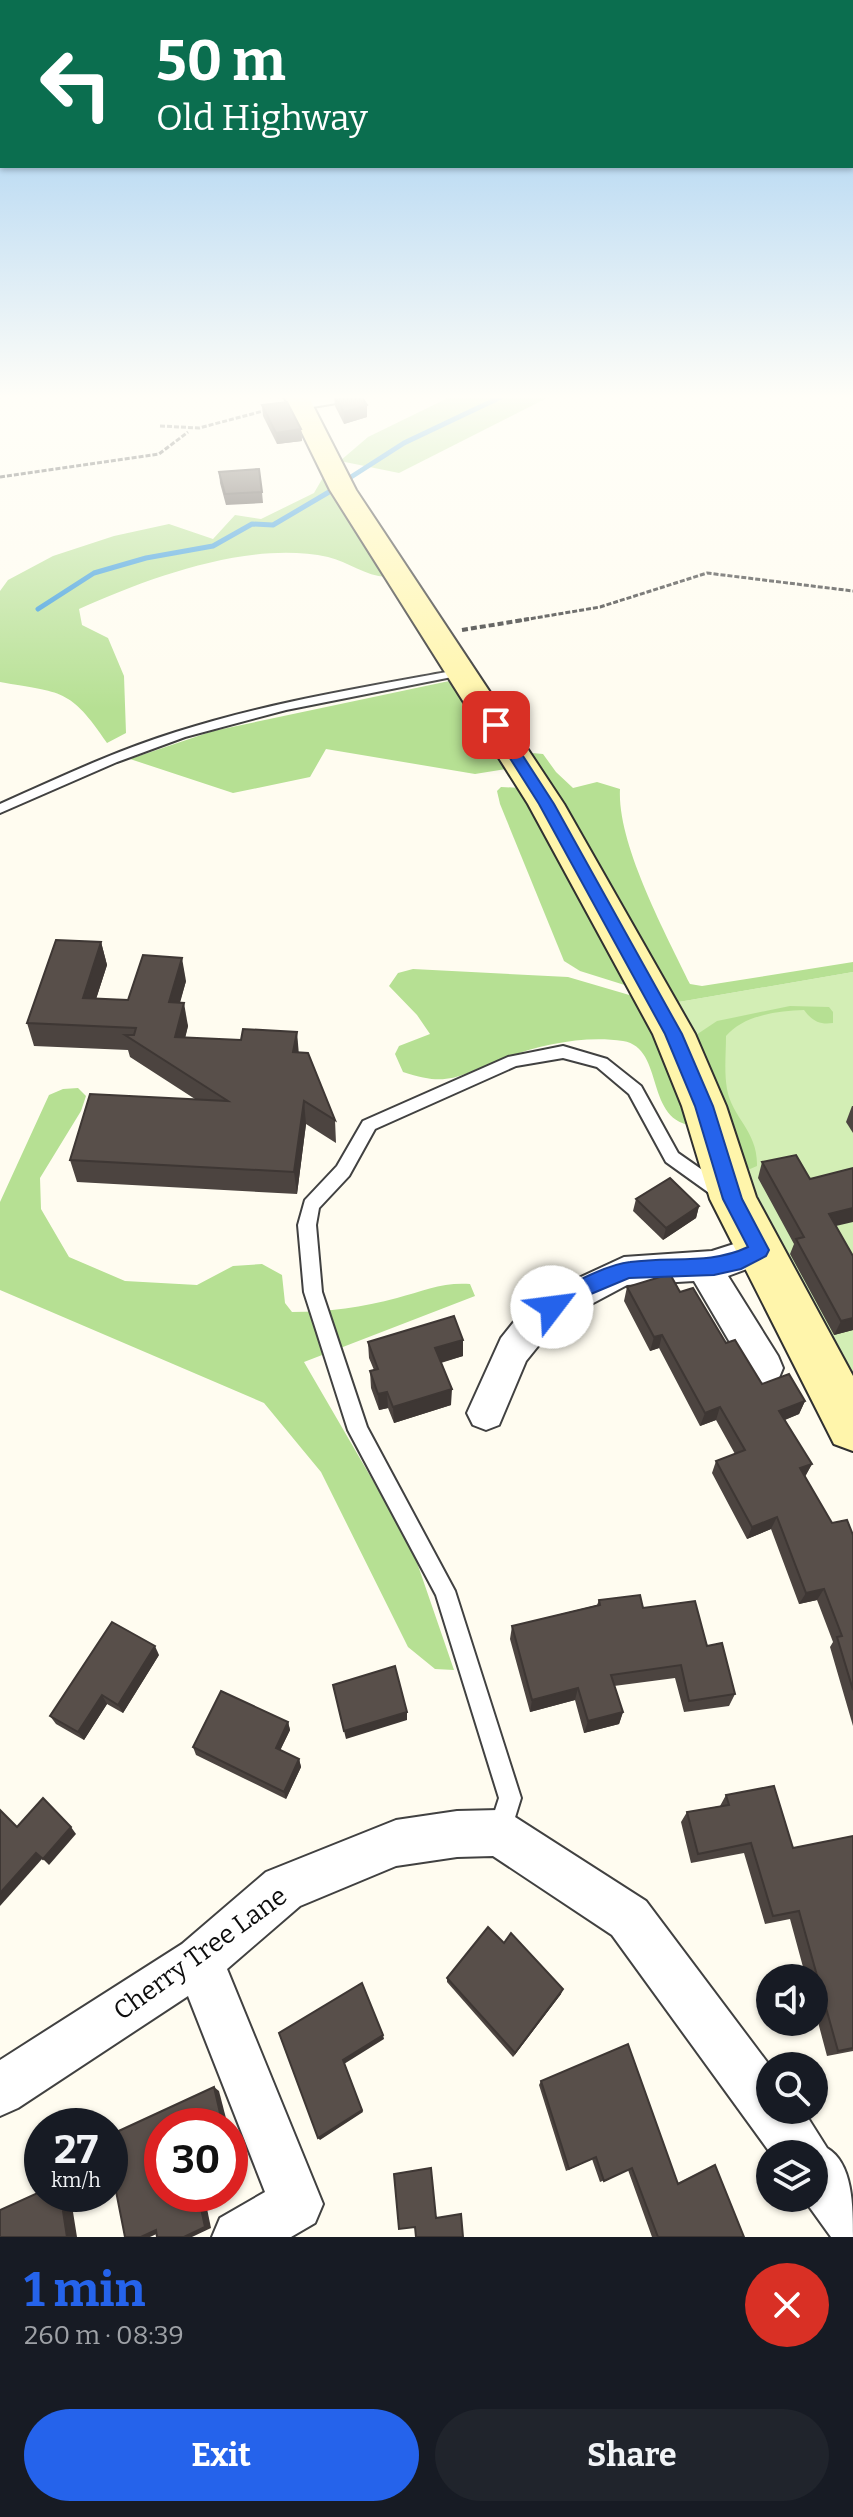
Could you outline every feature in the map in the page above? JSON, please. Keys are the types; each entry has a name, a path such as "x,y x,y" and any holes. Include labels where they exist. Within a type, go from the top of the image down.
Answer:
{"street":[{"path":"350,500 546,804 674,1034 704,1106 733,1199 853,1427"},
{"path":"486,1413 502,1370 532,1321 572,1293 628,1270 734,1263 759,1250"},
{"path":"704,1267 765,1368"},
{"path":"499,1833 629,1918 756,2091"},
{"name":"Cherry Tree Lane","path":"0,2090 199,1961 283,1889 396,1843 457,1834 499,1833"},
{"path":"199,1961 296,2204 239,2237"},
{"path":"828,2188 853,2222"}],"lane":[{"path":"0,809 95,765 180,734 235,718 463,672"},
{"path":"499,1833 510,1798 445,1591 358,1430 313,1292 307,1225 311,1205 343,1171 369,1125 513,1061 563,1052 602,1063 635,1090 672,1157 707,1185 733,1199"}],"path":[{"path":"438,634 600,607 707,573 853,591"}],"green space":[{"path":"299,500 341,500 386,577 328,557 267,553 169,574 79,609 82,625 108,638 124,676 126,733 107,743 83,712 63,696 0,682 0,591 8,580 53,556 114,536 169,524 213,539 235,515 261,519"},
{"path":"454,680 506,769 475,774 326,749 310,777 233,793 130,759 213,731"},
{"path":"532,753 543,754 573,788 597,782 620,789 626,836 635,862 690,984 702,986 853,962 853,972 667,1004"},
{"path":"501,787 523,788 631,987 580,971 564,961 500,804 497,791"},
{"path":"413,969 568,977 643,999 696,1126 679,1122 668,1112 645,1057 636,1047 623,1041 577,1040 546,1046 454,1078 432,1079 403,1072 395,1054 399,1046 430,1034 417,1015 389,986 398,973"},
{"path":"853,972 853,1400 820,1336 667,1004"},
{"path":"790,1006 829,1007 833,1012 833,1023 817,1021 804,1010 783,1012 751,1019 726,1036 727,1089 756,1154 757,1166 750,1169 741,1166 687,1041 717,1021"},
{"path":"78,1088 86,1096 81,1111 40,1178 41,1209 69,1257 125,1281 197,1285 233,1266 262,1264 282,1275 285,1303 292,1312 358,1306 442,1286 470,1284 475,1296 304,1362 412,1548 454,1670 435,1669 408,1647 321,1472 264,1403 0,1290 0,1202 49,1095 63,1089"}],"building":[{"path":"56,940 101,942 83,998 128,1000 143,955 182,958 169,1002 184,1003 175,1037 241,1040 243,1029 297,1032 293,1052 308,1053 335,1120 304,1101 294,1172 70,1160 90,1094 228,1101 125,1035 134,1035 136,1028 27,1023"},
{"path":"796,1155 810,1179 853,1168 853,1208 829,1214 853,1256 853,1318 841,1321 796,1239 804,1237 762,1162"},
{"path":"670,1178 699,1206 666,1228 636,1199"},
{"path":"670,1274 680,1292 693,1288 726,1343 735,1340 762,1384 789,1374 805,1401 779,1411 812,1464 800,1468 832,1523 847,1520 853,1535 853,1690 837,1637 842,1636 824,1589 806,1593 777,1517 752,1527 716,1461 745,1450 720,1407 705,1413 662,1335 654,1337 627,1287"},
{"path":"454,1316 463,1340 435,1348 452,1389 393,1407 387,1392 378,1394 370,1371 378,1369 368,1342"},
{"path":"640,1595 643,1608 695,1601 707,1646 722,1643 735,1694 689,1701 681,1665 611,1675 623,1712 588,1721 578,1688 532,1700 512,1626 600,1605 599,1600"},
{"path":"112,1622 155,1646 118,1705 102,1695 78,1732 50,1716"},
{"path":"395,1666 407,1712 344,1731 333,1685"},
{"path":"221,1691 288,1722 276,1748 299,1759 284,1792 193,1747"},
{"path":"774,1786 793,1848 853,1836 853,2048 838,2051 828,2015 828,1964 814,1964 799,1911 773,1916 751,1843 698,1854 687,1812 729,1805 726,1795"},
{"path":"43,1798 71,1827 43,1859 36,1853 0,1893 0,1810 17,1827"},
{"path":"488,1927 504,1943 511,1933 563,1989 515,2053 447,1978"},
{"path":"362,1983 383,2035 343,2060 362,2110 318,2138 279,2033"},
{"path":"628,2044 678,2184 715,2165 744,2237 658,2237 632,2168 604,2181 596,2157 569,2169 541,2081"},
{"path":"214,2087 219,2108 168,2108"},
{"path":"144,2119 144,2212 202,2212 205,2227 184,2237 157,2237 156,2230 141,2237 125,2237 120,2212 128,2212 128,2127"},
{"path":"431,2168 436,2218 461,2214 463,2237 416,2237 415,2227 399,2229 394,2174"},
{"path":"24,2199 24,2212 63,2212 67,2237 0,2237 0,2210"}],"waterway":[{"path":"38,609 94,573 146,558 213,546 252,524 273,525 315,500"}],"route":[{"path":"496,725 546,804 674,1034 704,1106 733,1199 759,1250 734,1263 714,1267 628,1270 572,1293 552,1307"}]}
